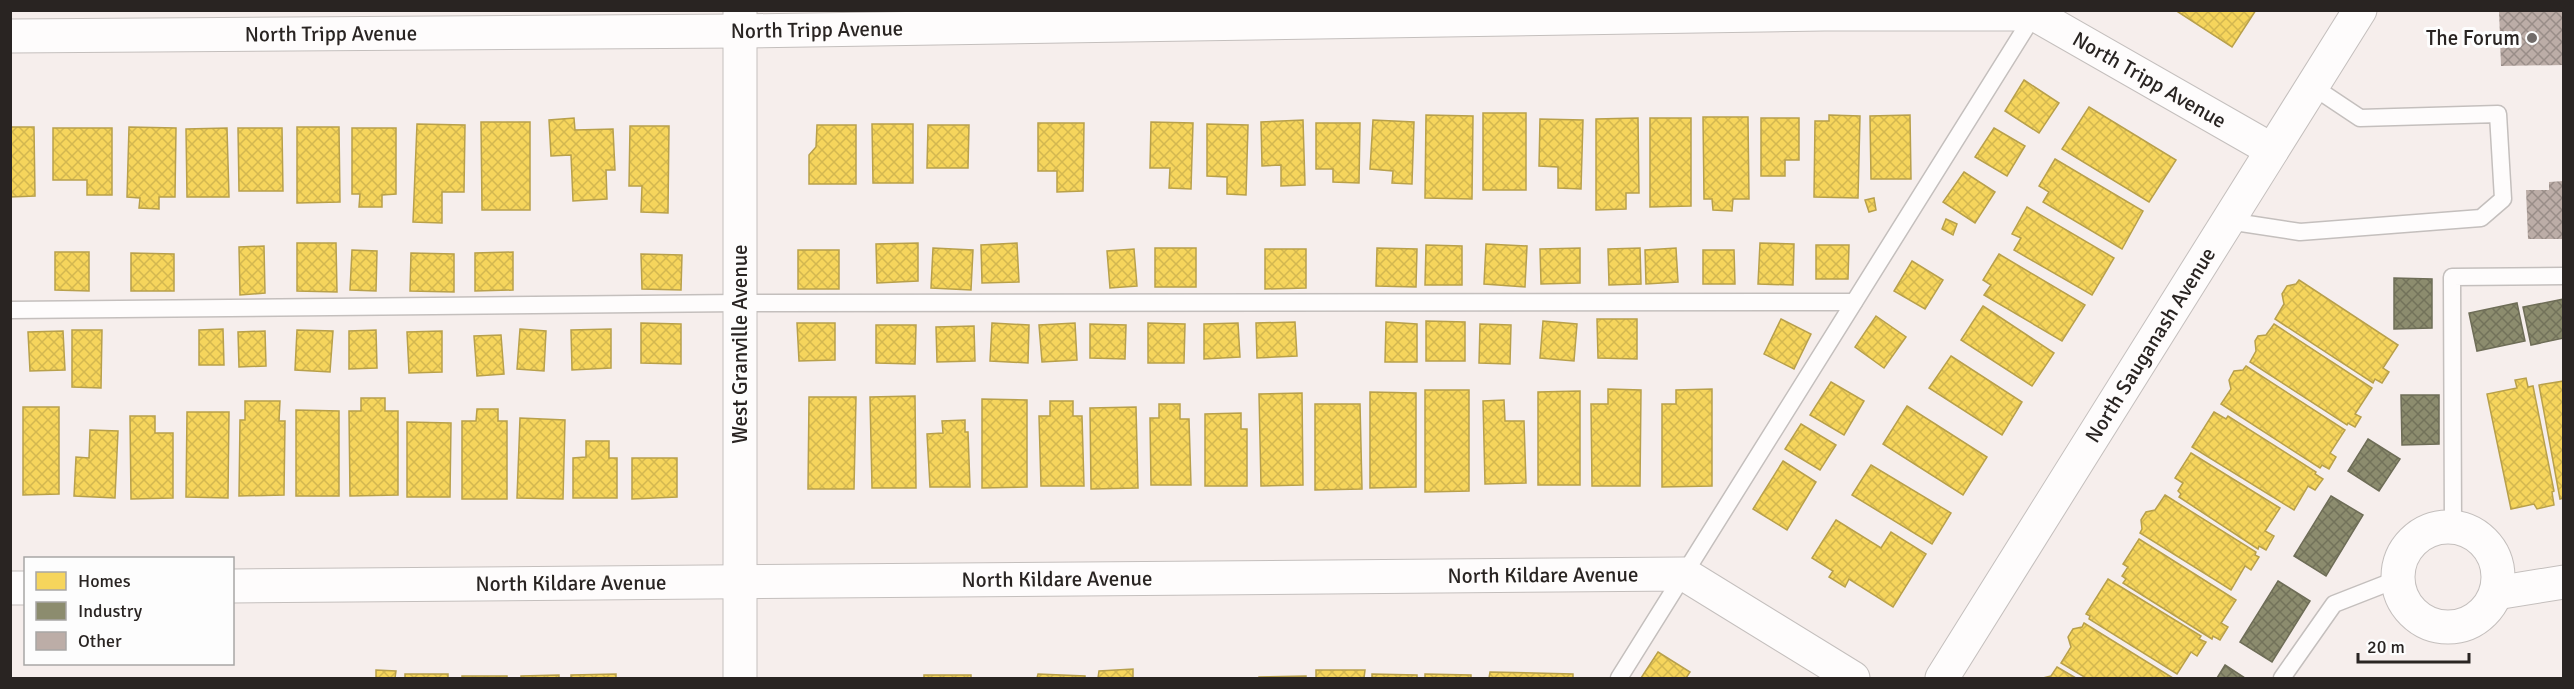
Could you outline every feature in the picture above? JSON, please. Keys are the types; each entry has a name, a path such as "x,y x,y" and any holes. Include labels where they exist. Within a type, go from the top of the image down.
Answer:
{"street":[{"name":"North Sauganash Avenue","path":"1942,678 2360,10"},
{"name":"North Tripp Avenue","path":"10,36 740,21 2035,12 2272,150"},
{"name":"West Granville Avenue","path":"740,21 740,678"},
{"path":"2453,527 2468,531 2490,550 2496,563 2498,578 2496,593 2487,608 2474,620 2458,626 2441,626 2425,621 2411,610 2402,596 2398,579 2400,562 2408,546 2428,532 2453,527"},
{"path":"1684,574 1853,678"},
{"name":"North Kildare Avenue","path":"234,586 1684,574"},
{"path":"2496,593 2564,582"}],"lane":[{"path":"1618,678 2035,12"},
{"path":"2228,221 2300,232 2481,218 2503,199 2498,114 2361,118 2312,86"},
{"path":"2453,527 2452,277 2564,276"},
{"path":"10,310 740,303 1854,302"},
{"path":"2282,678 2334,604 2398,579"}],"building: Homes":[{"path":"2175,10 2256,10 2232,47"},
{"path":"2024,80 2059,103 2039,133 2005,111"},
{"path":"2089,107 2176,160 2149,202 2062,149"},
{"path":"1483,113 1526,113 1526,190 1483,190"},
{"path":"1426,115 1473,116 1472,199 1425,198"},
{"path":"1829,115 1860,116 1858,198 1814,197 1815,121 1829,121"},
{"path":"1910,115 1911,179 1871,179 1870,116"},
{"path":"1703,117 1748,117 1749,199 1733,199 1732,211 1713,210 1712,199 1704,199"},
{"path":"574,118 575,130 613,129 615,170 606,170 607,199 573,201 571,155 551,156 549,120"},
{"path":"1638,118 1639,193 1626,193 1626,209 1596,210 1596,119"},
{"path":"1650,118 1691,118 1691,206 1650,207"},
{"path":"1761,118 1799,118 1799,160 1785,160 1785,176 1761,176"},
{"path":"1540,119 1583,120 1581,189 1558,188 1558,167 1539,166"},
{"path":"1303,120 1305,185 1281,186 1281,165 1262,166 1261,122"},
{"path":"1373,120 1414,122 1412,184 1392,183 1393,171 1370,169"},
{"path":"481,122 530,122 530,210 482,210"},
{"path":"1151,122 1193,123 1191,189 1169,188 1170,168 1150,168"},
{"path":"1038,123 1084,123 1083,191 1057,192 1057,171 1038,171"},
{"path":"1316,123 1360,123 1359,183 1333,182 1333,169 1316,169"},
{"path":"417,124 465,125 464,192 442,192 442,223 413,222"},
{"path":"872,124 913,124 913,183 873,183"},
{"path":"1207,124 1248,125 1246,195 1227,194 1227,177 1207,176"},
{"path":"817,125 856,125 856,184 809,184 809,155 816,147"},
{"path":"928,125 969,125 968,168 927,168"},
{"path":"630,126 669,126 668,213 641,212 642,186 629,186"},
{"path":"10,127 34,127 35,196 10,197"},
{"path":"129,127 176,128 175,197 159,197 159,209 139,208 140,198 127,197"},
{"path":"297,127 339,127 340,202 297,203"},
{"path":"53,128 112,128 112,195 87,195 87,180 53,180"},
{"path":"227,128 229,197 187,197 186,129"},
{"path":"238,128 282,128 283,191 239,191"},
{"path":"352,128 396,128 396,194 382,195 382,207 359,207 360,194 352,194"},
{"path":"1994,128 2025,146 2007,176 1975,157"},
{"path":"2055,159 2143,211 2122,249 2043,202 2049,192 2039,186"},
{"path":"1964,172 1995,192 1975,223 1943,202"},
{"path":"1874,198 1876,210 1869,212 1865,200"},
{"path":"2027,207 2114,258 2092,295 2014,250 2021,238 2012,234"},
{"path":"1946,219 1957,224 1953,235 1942,229"},
{"path":"297,243 336,243 337,292 297,291"},
{"path":"918,243 918,281 877,283 876,244"},
{"path":"1017,243 1019,282 982,283 981,245"},
{"path":"1760,243 1794,244 1793,285 1758,284"},
{"path":"1486,244 1527,246 1525,287 1484,284"},
{"path":"1426,245 1462,246 1462,285 1425,285"},
{"path":"1816,245 1849,245 1848,279 1816,279"},
{"path":"264,246 265,293 240,295 239,247"},
{"path":"933,248 973,250 971,290 931,288"},
{"path":"1155,248 1196,248 1196,287 1155,287"},
{"path":"1377,248 1417,249 1416,287 1376,286"},
{"path":"1580,248 1580,283 1541,284 1540,249"},
{"path":"1640,248 1641,284 1609,285 1608,249"},
{"path":"1676,248 1678,282 1646,284 1645,250"},
{"path":"1134,249 1137,286 1110,288 1107,251"},
{"path":"1265,249 1306,249 1306,288 1265,289"},
{"path":"352,250 377,251 376,291 350,290"},
{"path":"798,250 839,250 839,289 798,289"},
{"path":"1703,250 1734,250 1735,284 1703,284"},
{"path":"55,252 89,252 89,291 55,290"},
{"path":"513,252 513,290 475,291 475,253"},
{"path":"131,253 174,254 174,291 131,291"},
{"path":"411,253 454,254 454,292 410,291"},
{"path":"641,254 682,255 681,290 642,289"},
{"path":"1999,254 2085,305 2062,341 1984,295 1991,285 1983,280"},
{"path":"1912,261 1943,280 1925,309 1894,291"},
{"path":"2299,280 2398,345 2383,368 2389,372 2382,383 2375,379 2373,383 2275,319 2284,304 2282,294 2287,286 2296,284"},
{"path":"1983,306 2054,353 2032,386 1961,340"},
{"path":"1876,316 1906,337 1884,368 1855,347"},
{"path":"1597,319 1637,319 1637,359 1598,358"},
{"path":"1781,319 1811,334 1794,369 1764,354"},
{"path":"1426,321 1465,322 1465,361 1426,361"},
{"path":"1543,321 1577,324 1574,361 1540,358"},
{"path":"1295,322 1297,356 1257,358 1256,323"},
{"path":"1386,322 1417,324 1417,362 1385,362"},
{"path":"641,323 681,324 681,364 641,363"},
{"path":"797,323 835,323 835,360 799,361"},
{"path":"992,323 1029,325 1028,363 990,361"},
{"path":"1075,323 1077,360 1042,362 1039,325"},
{"path":"1148,323 1185,324 1184,363 1148,363"},
{"path":"1238,323 1240,357 1204,359 1204,324"},
{"path":"1090,324 1126,325 1125,359 1090,358"},
{"path":"1480,324 1511,325 1510,364 1479,363"},
{"path":"2274,324 2372,388 2355,414 2361,417 2355,427 2348,423 2347,425 2250,362 2256,351 2255,341 2258,336 2266,335"},
{"path":"876,325 916,325 915,364 876,363"},
{"path":"974,326 975,361 937,362 936,327"},
{"path":"223,329 224,365 199,365 199,330"},
{"path":"520,329 546,331 544,371 517,369"},
{"path":"611,329 611,368 572,370 571,330"},
{"path":"72,330 102,330 101,388 72,387"},
{"path":"297,330 333,331 330,372 295,370"},
{"path":"376,330 377,368 349,369 349,331"},
{"path":"63,331 65,370 30,371 28,332"},
{"path":"265,331 266,366 239,367 238,332"},
{"path":"442,331 442,372 409,373 407,332"},
{"path":"501,335 504,374 477,376 474,336"},
{"path":"1951,356 2022,402 2002,435 1929,388"},
{"path":"2246,366 2345,430 2330,453 2336,457 2329,469 2322,465 2320,468 2221,404 2231,389 2229,380 2234,371 2243,370"},
{"path":"2526,378 2528,387 2533,386 2554,491 2552,492 2554,505 2537,509 2534,504 2511,509 2487,394 2517,388 2515,380"},
{"path":"2564,381 2564,498 2560,499 2539,385"},
{"path":"1831,382 1864,401 1844,435 1810,415"},
{"path":"1608,389 1641,390 1640,486 1592,486 1591,404 1608,404"},
{"path":"1712,389 1712,486 1662,487 1662,404 1676,404 1676,390"},
{"path":"1425,390 1469,390 1469,491 1425,492"},
{"path":"1580,391 1580,485 1538,485 1538,392"},
{"path":"1370,392 1416,393 1416,487 1370,488"},
{"path":"1302,393 1303,485 1261,486 1259,394"},
{"path":"915,396 916,488 872,488 870,397"},
{"path":"809,397 856,397 854,489 808,489"},
{"path":"361,398 385,398 385,411 398,411 398,495 350,496 349,411 361,411"},
{"path":"982,399 1027,400 1027,487 982,488"},
{"path":"1504,400 1505,421 1524,421 1526,483 1485,484 1483,401"},
{"path":"245,401 280,401 279,421 285,421 284,495 239,496 240,420 245,420"},
{"path":"1050,401 1073,401 1073,416 1082,416 1084,486 1041,486 1039,416 1050,416"},
{"path":"1159,404 1180,404 1180,419 1189,419 1191,485 1151,485 1150,418 1159,418"},
{"path":"1315,404 1360,404 1362,489 1315,490"},
{"path":"1907,406 1987,457 1963,495 1883,444"},
{"path":"23,407 59,407 59,494 23,495"},
{"path":"1136,407 1138,488 1091,489 1090,408"},
{"path":"477,409 498,409 498,421 507,421 507,499 462,499 462,421 476,421"},
{"path":"296,410 339,411 339,496 296,496"},
{"path":"187,412 229,412 228,498 186,497"},
{"path":"2214,412 2226,419 2228,416 2316,472 2315,474 2323,479 2315,490 2308,486 2294,510 2192,447"},
{"path":"1241,413 1241,429 1247,429 1247,486 1205,486 1205,414"},
{"path":"130,416 155,416 155,433 173,433 173,498 131,499"},
{"path":"520,418 565,420 563,499 517,498"},
{"path":"965,420 965,432 968,432 970,487 930,487 927,434 943,433 942,421"},
{"path":"407,422 451,423 450,497 407,497"},
{"path":"1801,424 1836,445 1820,470 1785,449"},
{"path":"90,430 118,431 115,498 74,496 76,457 89,458"},
{"path":"586,441 609,441 609,458 617,458 617,498 573,498 573,458 586,457"},
{"path":"2191,453 2280,508 2265,531 2274,536 2266,550 2259,546 2258,549 2179,497 2181,494 2178,491 2183,483 2175,478"},
{"path":"632,458 677,458 677,497 632,499"},
{"path":"1783,461 1816,482 1787,530 1753,509"},
{"path":"1871,465 1951,513 1932,544 1852,495"},
{"path":"2165,495 2256,552 2255,555 2259,557 2251,570 2245,566 2231,590 2140,533 2141,520 2146,512 2155,510"},
{"path":"1836,520 1881,548 1891,532 1926,554 1893,607 1849,579 1845,587 1829,577 1833,571 1812,558"},
{"path":"2139,539 2236,600 2221,623 2228,627 2220,640 2213,636 2212,639 2123,583 2126,579 2122,576 2128,567 2123,564"},
{"path":"2108,579 2201,636 2199,639 2206,642 2197,656 2191,652 2177,674 2089,619 2090,616 2086,614"},
{"path":"2084,623 2173,678 2086,678 2061,663 2071,647 2068,637 2073,629 2082,627"},
{"path":"1658,652 1690,672 1686,678 1641,678"},
{"path":"2057,667 2076,678 2043,678 2051,676"},
{"path":"1133,669 1133,678 1098,678 1099,671"},
{"path":"376,670 396,671 395,678 376,678"},
{"path":"1316,670 1365,670 1364,678 1316,678"},
{"path":"1490,672 1573,674 1573,678 1489,678"},
{"path":"405,674 448,674 448,678 405,678"},
{"path":"616,674 616,678 571,678 571,675"},
{"path":"1038,674 1085,676 1085,678 1037,678"},
{"path":"1372,674 1417,675 1417,678 1372,678"},
{"path":"1425,674 1471,675 1471,678 1425,678"},
{"path":"559,675 559,678 521,678 521,676"},
{"path":"924,675 971,675 971,678 924,678"},
{"path":"462,676 507,676 507,678 462,678"},
{"path":"1306,676 1306,678 1259,678 1259,677"}],"building: Industry":[{"path":"2394,278 2432,279 2432,328 2394,329"},
{"path":"2564,299 2564,338 2531,345 2523,307"},
{"path":"2517,303 2525,341 2477,351 2469,313"},
{"path":"2401,395 2439,395 2439,444 2402,445"},
{"path":"2368,439 2400,459 2379,491 2348,471"},
{"path":"2331,496 2363,515 2326,576 2294,556"},
{"path":"2278,581 2310,601 2272,662 2240,642"},
{"path":"2225,665 2245,678 2217,678"}],"building: Other":[{"name":"The Forum","path":"2499,10 2564,10 2564,65 2501,66"},
{"path":"2564,181 2564,239 2528,239 2526,190 2549,190 2549,182"}],"place":[{"name":"The Forum","path":"2532,38"}]}
